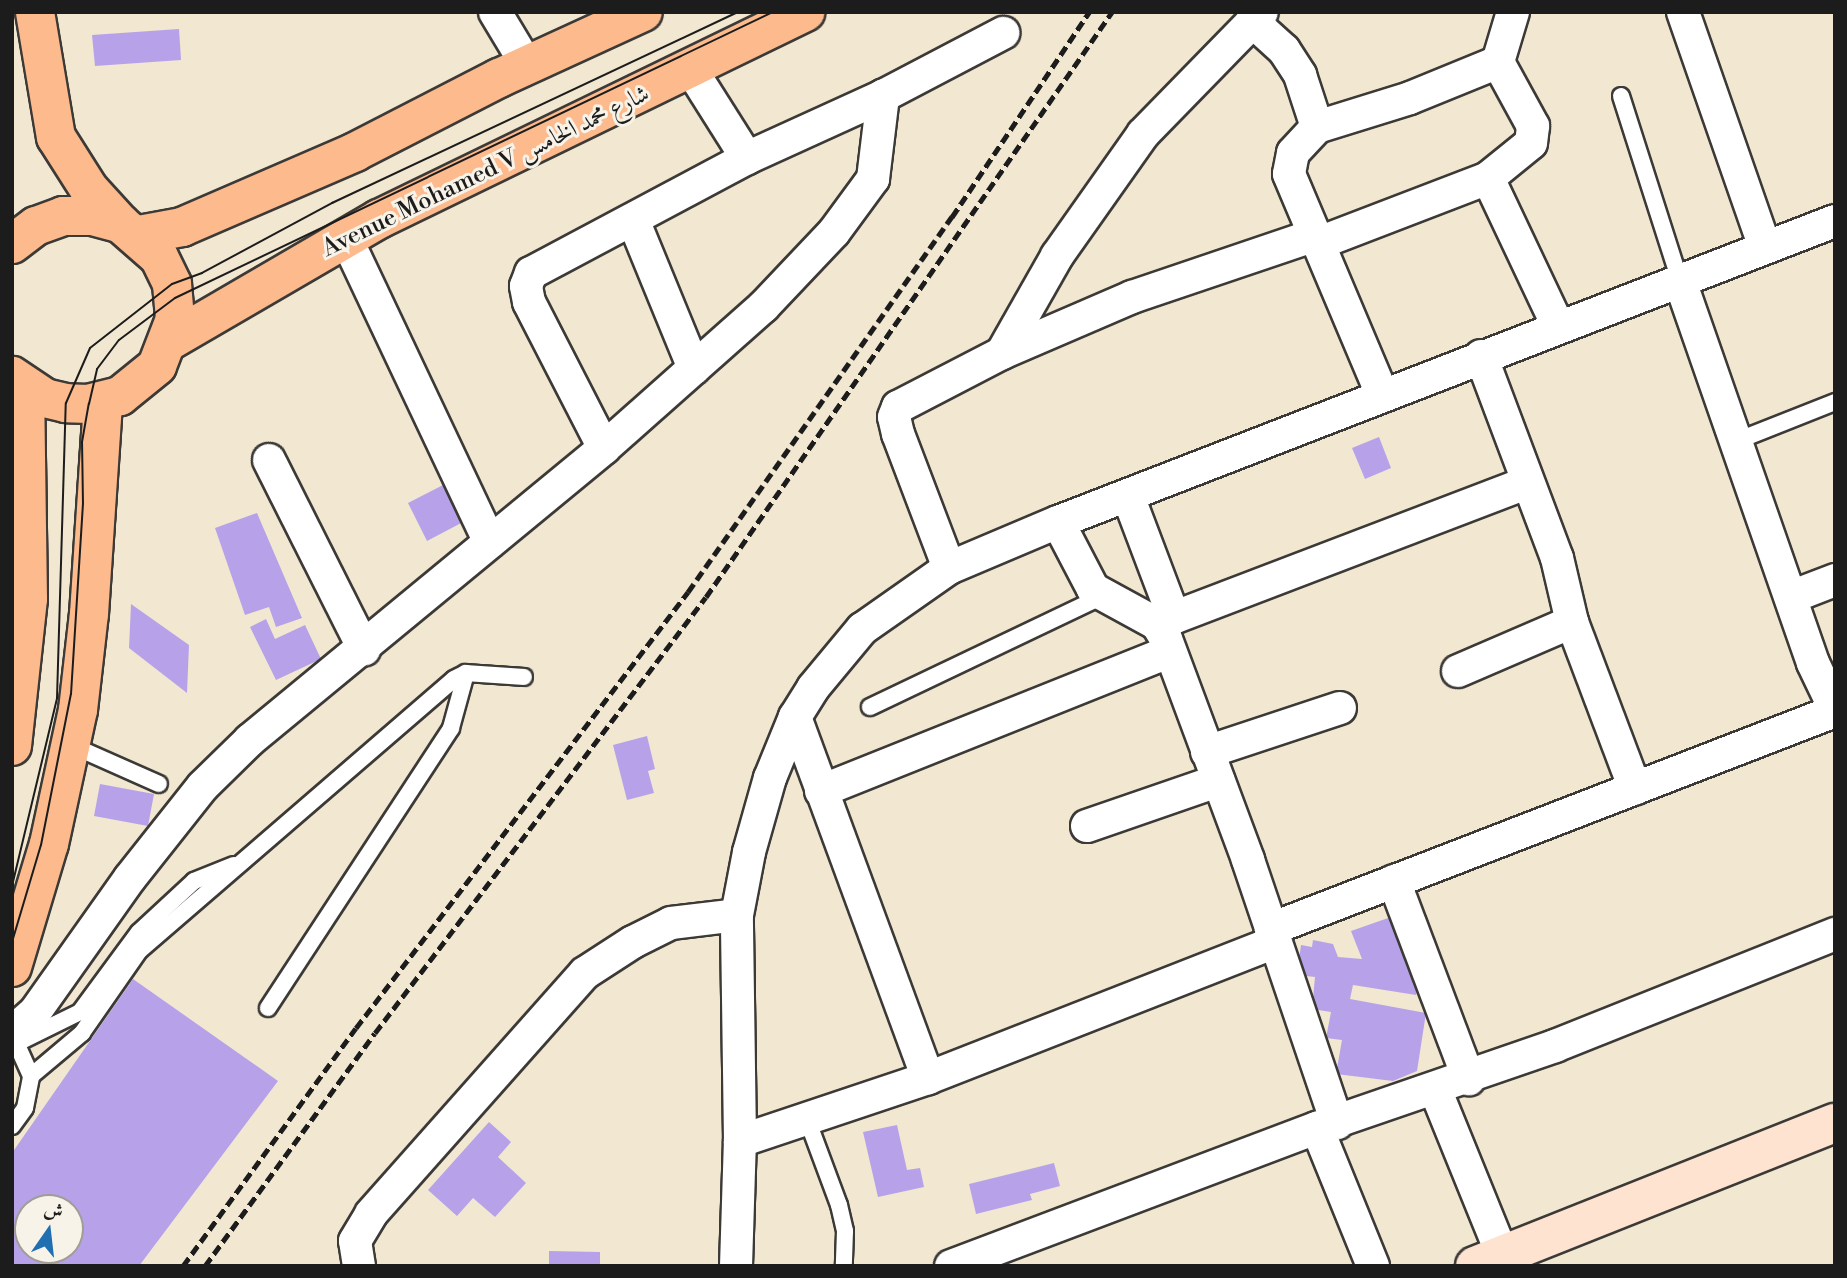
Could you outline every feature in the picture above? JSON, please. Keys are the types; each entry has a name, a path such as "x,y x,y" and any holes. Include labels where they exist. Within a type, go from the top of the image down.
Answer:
{"main road":[{"path":"12,746 23,677 19,382 66,404 103,402 136,387 157,366 171,340 175,319 172,284 159,257 89,189 56,137 35,12"},
{"path":"12,244 36,226 63,216 92,216 130,229 194,221 355,152 643,12"},
{"name":"Avenue Mohamed V شارع محمد الخامس","path":"171,340 346,238 692,71 805,12"},
{"path":"12,967 49,844 71,745 89,614 103,402"}],"street":[{"path":"495,12 528,67"},
{"path":"949,568 902,447 894,413 906,401 1002,353 1132,297 1317,239 1488,178 1534,137 1516,90 1498,62 1513,12"},
{"path":"1683,12 1765,247"},
{"path":"1002,353 1057,256 1143,134 1257,17 1293,61 1317,127"},
{"path":"604,448 529,302 526,286 538,267 634,222 747,158 883,96 1003,33"},
{"path":"1382,396 1293,188 1289,160 1317,127 1410,98 1498,62"},
{"path":"692,71 747,158"},
{"path":"14,1036 35,1012 130,878 203,786 250,740 364,649 604,448 763,307 862,197 877,166 883,96"},
{"path":"1488,178 1558,326"},
{"path":"736,1266 740,1142 737,915 758,813 795,717 813,688 862,629 949,568 1058,522 1480,356 1835,221"},
{"path":"634,222 694,368"},
{"path":"346,238 491,542"},
{"path":"740,1142 928,1078 1273,936 1394,881 1835,710 1734,442 1680,281"},
{"path":"1480,356 1526,483 1557,558 1572,622 1635,789"},
{"path":"269,460 364,649"},
{"path":"821,791 1167,631 1526,483"},
{"path":"1128,496 1167,631 1273,936 1327,1126 1373,1266"},
{"path":"1058,522 1082,572 1103,596 1167,631"},
{"path":"1791,597 1835,580"},
{"path":"1458,671 1572,622"},
{"path":"1207,752 1340,708"},
{"path":"795,717 928,1078"},
{"path":"1087,826 1218,781"},
{"path":"1394,881 1469,1079"},
{"path":"359,1266 355,1241 371,1214 585,973 633,942 671,923 737,915"},
{"path":"962,1264 1327,1126 1469,1079 1835,934"},
{"path":"1435,1089 1495,1262 1835,1123"}],"lane":[{"path":"1621,96 1680,281"},
{"path":"1734,442 1835,402"},
{"path":"870,707 1103,596"},
{"path":"31,1076 76,1040 139,951 454,679 466,673 524,677"},
{"path":"268,1008 451,728 466,673"},
{"path":"71,745 159,784"},
{"path":"12,1126 25,1108 31,1076 14,1036 80,1012 139,932 194,881 240,864"},
{"path":"807,1119 839,1205 845,1231 844,1266"}],"building":[{"path":"179,29 181,60 95,66 92,35"},
{"path":"1379,437 1391,468 1365,479 1352,448"},
{"path":"445,484 465,521 427,541 408,503"},
{"path":"257,513 302,618 276,627 269,607 245,615 215,528"},
{"path":"131,604 189,645 187,693 129,648"},
{"path":"266,619 275,639 305,625 321,659 276,680 250,627"},
{"path":"647,736 655,769 648,771 654,793 627,800 613,745"},
{"path":"100,784 154,794 148,826 94,816"},
{"path":"1391,917 1419,984 1416,995 1353,985 1350,999 1426,1013 1417,1071 1393,1081 1336,1074 1342,1040 1326,1038 1331,1012 1312,1009 1315,977 1297,975 1301,945 1312,947 1313,940 1333,944 1338,957 1362,959 1351,931"},
{"path":"133,979 278,1081 139,1266 12,1266 12,1153"},
{"path":"489,1122 511,1142 498,1157 526,1183 495,1217 473,1198 457,1216 428,1190"},
{"path":"897,1125 907,1170 920,1168 924,1187 878,1197 863,1132"},
{"path":"1054,1163 1060,1186 1030,1194 1032,1200 976,1214 969,1184"},
{"path":"549,1251 600,1252 600,1266 549,1266"}],"tram line":[{"path":"12,886 57,698 66,403 90,348 172,284 202,273 332,203 737,12"},
{"path":"12,942 41,845 71,694 83,504 82,442 97,369 119,340 175,298 773,12"}],"railway":[{"path":"183,1266 356,1028 688,592 952,217 1089,12"},
{"path":"205,1266 375,1033 706,597 1112,12"}]}
